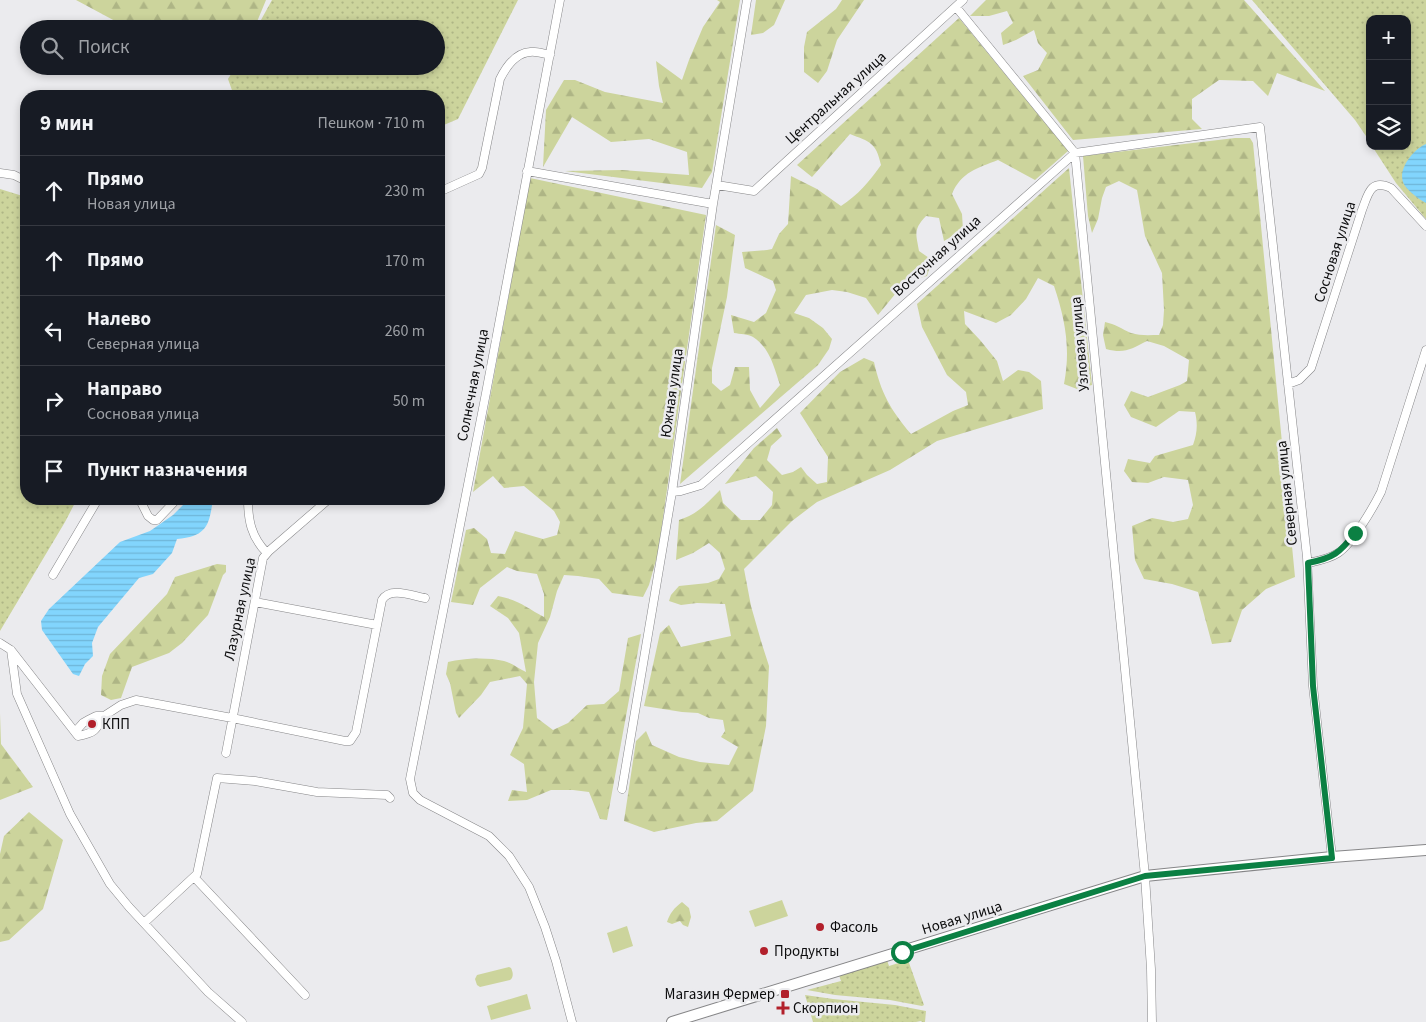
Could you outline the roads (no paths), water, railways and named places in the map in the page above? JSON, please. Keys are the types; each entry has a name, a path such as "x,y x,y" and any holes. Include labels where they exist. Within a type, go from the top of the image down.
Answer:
{"street":[{"name":"Солнечная улица","path":"560,0 488,383 410,775 410,783 415,796 420,800 490,836 509,856 525,879 551,944 572,1022"},
{"name":"Южная улица","path":"622,789 672,492 713,204 747,0"},
{"name":"Центральная улица","path":"717,185 754,190 964,0"},
{"path":"956,7 1075,152"},
{"path":"445,189 479,174 482,168 500,79 504,69 512,60 530,52 550,55"},
{"name":"Северная улица","path":"1075,152 1260,127 1308,563 1313,686 1332,858"},
{"name":"Восточная улица","path":"672,492 701,485 1075,152"},
{"name":"Узловая улица","path":"1075,152 1145,876 1151,969 1152,1022"},
{"path":"527,171 713,204"},
{"path":"0,173 20,178"},
{"name":"Сосновая улица","path":"1288,384 1299,380 1311,368 1362,210 1372,188 1379,185 1392,188 1426,226"},
{"path":"1308,563 1327,558 1343,549 1376,500 1426,350"},
{"path":"53,575 94,505"},
{"path":"143,505 151,518 157,520 171,505"},
{"path":"248,505 249,524 252,532 260,546 267,553"},
{"name":"Лазурная улица","path":"226,752 263,558 322,505"},
{"path":"76,734 92,733 104,716 121,705 136,700 345,742 350,741 356,732 384,596 397,593 425,598"},
{"path":"255,602 377,625"},
{"path":"0,643 11,650 76,734"},
{"path":"11,650 18,694 70,814 110,884 208,992 242,1022"},
{"path":"76,734 86,720 96,716 104,716"},
{"path":"144,923 197,874 217,778 255,781 317,792 387,795 390,798"},
{"name":"Новая улица","path":"672,1022 1145,876 1426,850"},
{"path":"194,877 305,995"}],"water":[{"path":"1426,144 1426,203 1407,188 1402,177 1408,160 1421,146"},
{"path":"183,505 212,505 205,528 195,535 177,539 172,553 153,574 139,578 98,627 92,643 93,656 85,664 79,676 73,674 42,630 41,621 49,609 120,542 150,531 173,515"}],"place":[{"name":"КПП","path":"92,724"},
{"name":"Фасоль","path":"820,927"},
{"name":"Продукты","path":"764,951"},
{"name":"Магазин Фермер","path":"785,994"},
{"name":"Скорпион","path":"783,1008"}]}
